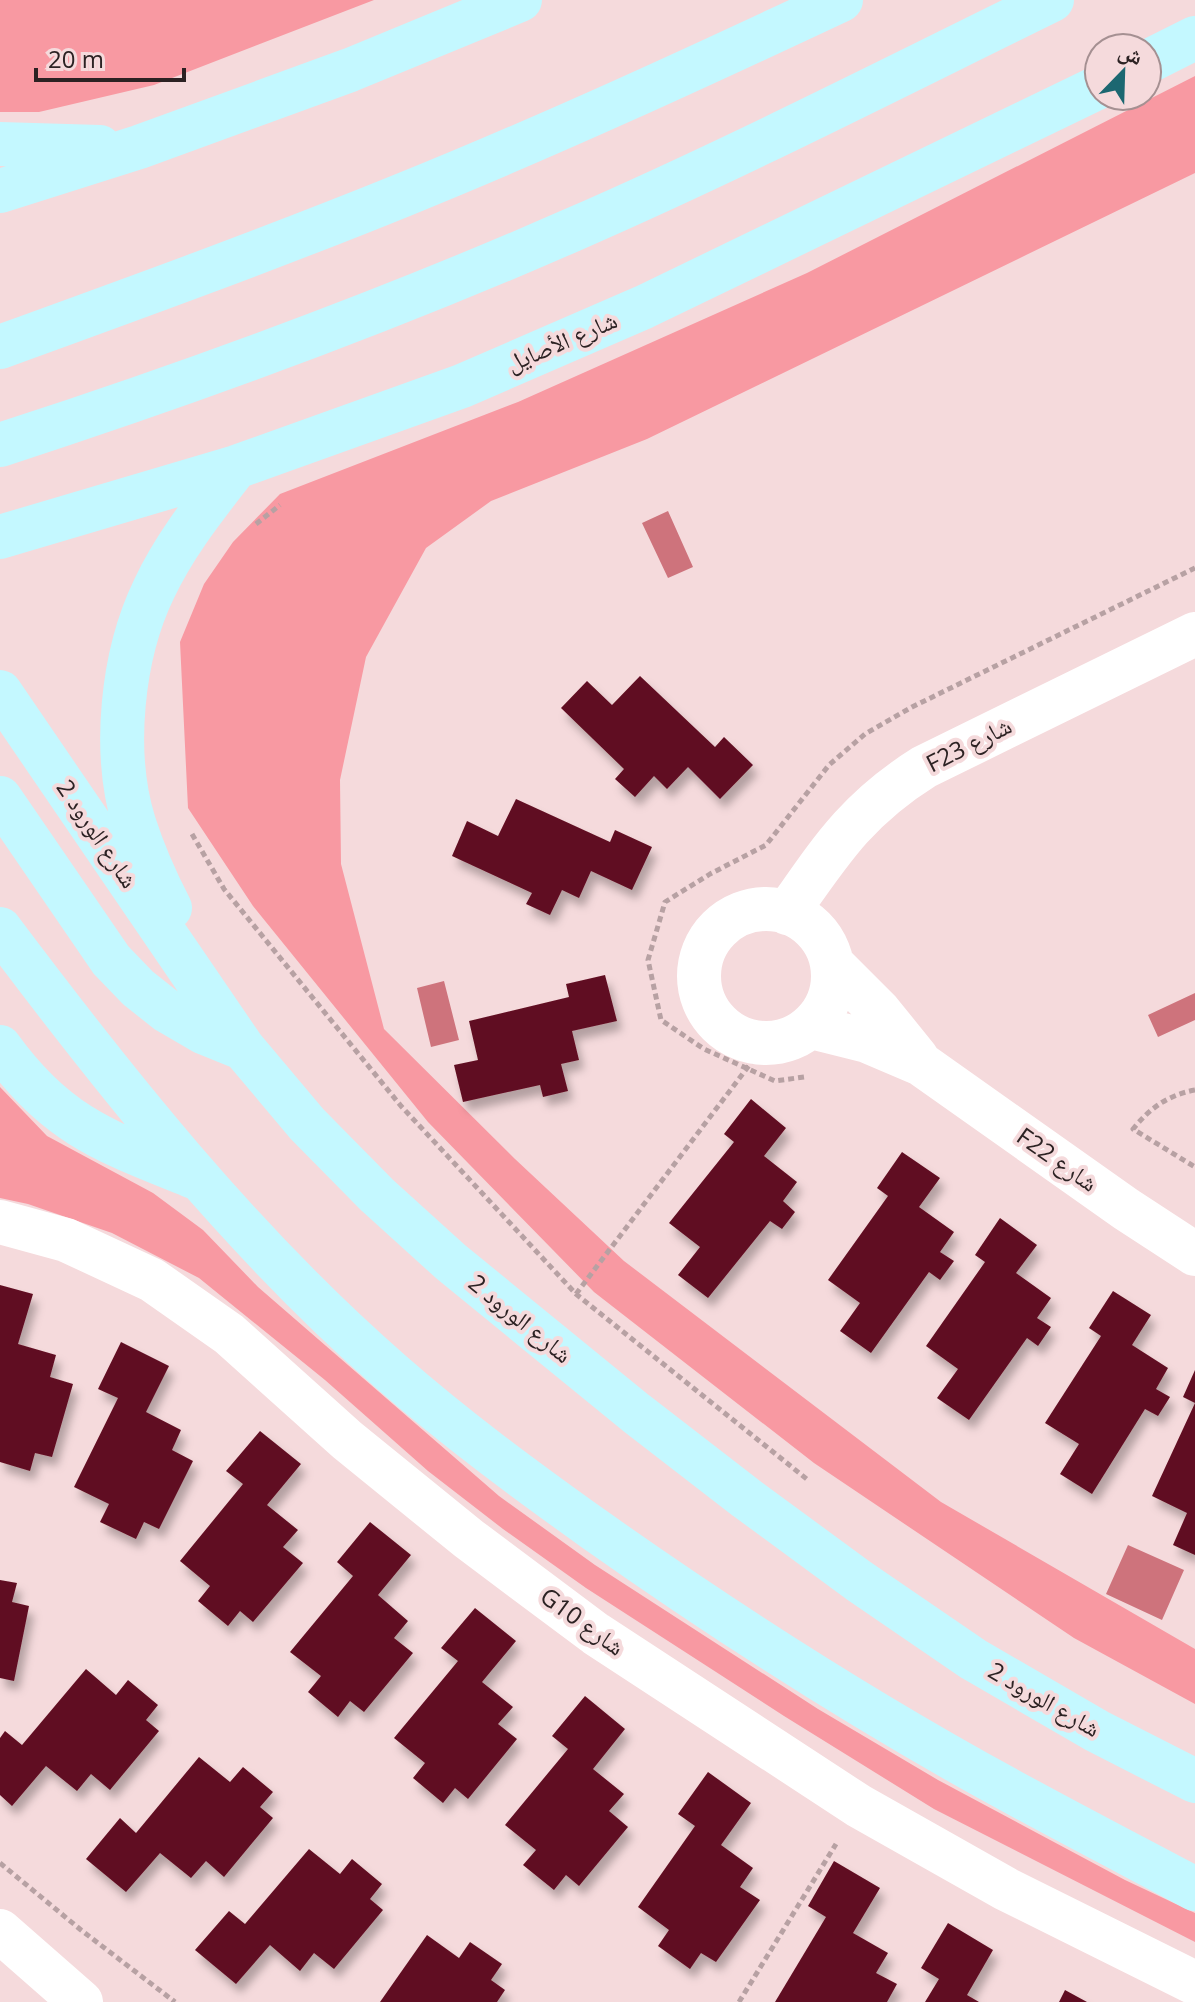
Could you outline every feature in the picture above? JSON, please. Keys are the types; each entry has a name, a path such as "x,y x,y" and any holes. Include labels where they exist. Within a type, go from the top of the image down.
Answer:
{"main road":[{"path":"0,191 139,147 350,70 520,0"},
{"path":"0,347 162,289 405,194 643,93 841,0"},
{"path":"0,445 263,355 418,295 723,162 1052,0"},
{"path":"1163,54 1195,38"},
{"name":"شارع الأصايل","path":"0,537 236,467 462,386 630,313 1083,95"},
{"path":"0,144 139,147"},
{"path":"236,467 185,534 153,590 133,646 123,704 123,763 134,821 162,891 243,1048"},
{"name":"شارع الورود 2","path":"0,692 243,1048 327,1144 377,1195 451,1262 746,1498 859,1581 973,1659 1097,1731 1195,1781"},
{"path":"0,798 120,970 167,1011 203,1032 243,1048"},
{"path":"0,929 78,1033 201,1180 292,1278 389,1371 519,1475 659,1575 831,1686 1007,1789 1195,1889"},
{"path":"0,1047 33,1089 57,1111 84,1129 201,1180"}],"street":[{"name":"F23 شارع","path":"787,913 852,823 899,783 924,767 1195,634"},
{"path":"787,913 768,909 749,911 731,919 711,939 700,965 700,984 705,1003 714,1019 756,1055 811,1027 822,1014 833,982 832,964"},
{"name":"F22 شارع","path":"787,913 803,921 816,933 832,964 879,1011 921,1064"},
{"name":"F22 شارع","path":"811,1027 867,1041 921,1064 1195,1254"},
{"name":"G10 شارع","path":"0,1222 66,1240 152,1280 229,1334 347,1440 481,1549 596,1634 859,1806 1006,1889 1195,1983"},
{"path":"0,1931 74,2000"}],"path":[{"path":"805,1077 775,1081 756,1055 704,1049 661,1020 648,960 665,902 766,845 829,765 865,734 912,707 1195,568"},
{"path":"186,825 224,889 401,1106 576,1294 810,1481"},
{"path":"576,1294 756,1055"},
{"path":"1195,1090 1177,1093 1148,1111 1133,1129 1195,1167"},
{"path":"739,2002 859,1806"},
{"path":"0,1863 175,2002"}],"shaded area":[{"path":"0,0 374,0 154,85 39,112 0,112"},
{"path":"1195,76 1195,173 647,439 491,501 426,548 366,657 340,780 341,864 384,1029 515,1159 624,1261 941,1502 1195,1649 1195,1704 1074,1638 814,1463 594,1292 428,1122 253,906 188,808 180,642 204,584 233,542 280,494 518,402 807,273 1124,112 1163,112 1163,92"},
{"path":"668,511 693,567 668,578 642,523"},
{"path":"444,981 459,1040 431,1047 417,988"},
{"path":"1195,993 1195,1020 1158,1037 1148,1015"},
{"path":"0,1087 47,1136 153,1193 203,1230 258,1287 499,1496 595,1565 818,1709 938,1780 1125,1880 1195,1913 1195,1942 934,1809 586,1588 428,1471 325,1380 199,1278 112,1233 28,1204 0,1198"},
{"path":"1128,1545 1184,1570 1162,1620 1106,1594"}],"building":[{"path":"640,676 715,747 724,737 753,765 720,799 688,767 667,789 654,776 635,797 615,779 624,769 561,708 587,681 612,705"},
{"path":"516,799 610,842 615,830 652,847 632,890 591,871 579,898 562,890 550,915 526,904 532,893 452,856 467,821 498,836"},
{"path":"605,975 617,1021 572,1031 579,1060 561,1064 568,1091 543,1097 540,1085 463,1102 454,1065 478,1060 469,1021 569,997 566,984"},
{"path":"751,1099 786,1128 764,1156 797,1182 783,1201 795,1212 782,1229 770,1221 708,1298 678,1275 700,1247 669,1223 734,1142 724,1134"},
{"path":"902,1152 940,1178 919,1207 954,1232 940,1252 954,1261 940,1280 929,1272 871,1353 840,1331 860,1303 828,1280 888,1196 877,1188"},
{"path":"1000,1218 1037,1245 1016,1273 1051,1298 1037,1318 1051,1327 1038,1346 1027,1338 969,1420 937,1398 958,1369 926,1346 985,1262 975,1255"},
{"path":"0,1285 33,1294 18,1344 56,1355 50,1377 73,1384 52,1457 35,1453 30,1471 0,1462"},
{"path":"1113,1291 1151,1315 1132,1345 1168,1368 1156,1389 1170,1397 1158,1416 1145,1409 1092,1494 1060,1474 1079,1444 1045,1423 1101,1336 1089,1328"},
{"path":"121,1342 169,1366 146,1412 181,1430 172,1450 193,1461 159,1529 144,1522 136,1539 100,1522 109,1504 74,1487 118,1398 98,1389"},
{"path":"1195,1370 1195,1403 1183,1397"},
{"path":"1195,1403 1195,1555 1173,1545 1187,1513 1152,1496"},
{"path":"260,1431 301,1464 267,1505 298,1530 283,1547 303,1563 253,1622 240,1611 228,1626 198,1601 210,1586 180,1561 243,1484 226,1471"},
{"path":"370,1522 411,1555 378,1595 408,1621 394,1638 413,1653 364,1712 350,1701 338,1717 308,1692 321,1676 290,1652 353,1576 337,1562"},
{"path":"0,1580 17,1583 12,1602 29,1606 14,1681 0,1678"},
{"path":"475,1608 516,1641 482,1682 513,1707 498,1724 517,1739 468,1799 455,1788 443,1803 413,1778 425,1763 394,1738 458,1661 441,1648"},
{"path":"86,1669 116,1695 128,1680 158,1705 146,1720 159,1731 110,1790 91,1774 77,1791 46,1766 12,1806 0,1795 0,1738 5,1731 22,1745"},
{"path":"585,1696 625,1729 593,1769 624,1794 609,1811 628,1827 579,1886 566,1875 554,1890 523,1865 536,1850 505,1825 568,1749 552,1736"},
{"path":"199,1757 230,1782 243,1767 273,1792 260,1807 273,1818 224,1877 206,1861 191,1878 160,1853 126,1892 86,1859 120,1818 136,1833"},
{"path":"708,1772 751,1803 721,1845 753,1868 740,1887 760,1900 716,1962 701,1953 690,1969 658,1946 669,1930 638,1907 695,1826 678,1814"},
{"path":"309,1849 340,1874 352,1859 382,1884 370,1899 383,1910 334,1969 314,1953 300,1971 270,1945 236,1984 195,1950 229,1911 245,1924"},
{"path":"834,1861 880,1888 853,1933 888,1953 876,1973 897,1984 887,2002 775,2002 826,1917 808,1906"},
{"path":"948,1923 993,1950 967,1995 979,2002 925,2002 939,1979 921,1968"},
{"path":"427,1935 459,1958 470,1942 502,1964 491,1980 505,1990 497,2002 380,2002"},
{"path":"1065,1990 1087,2002 1059,2002"}]}
